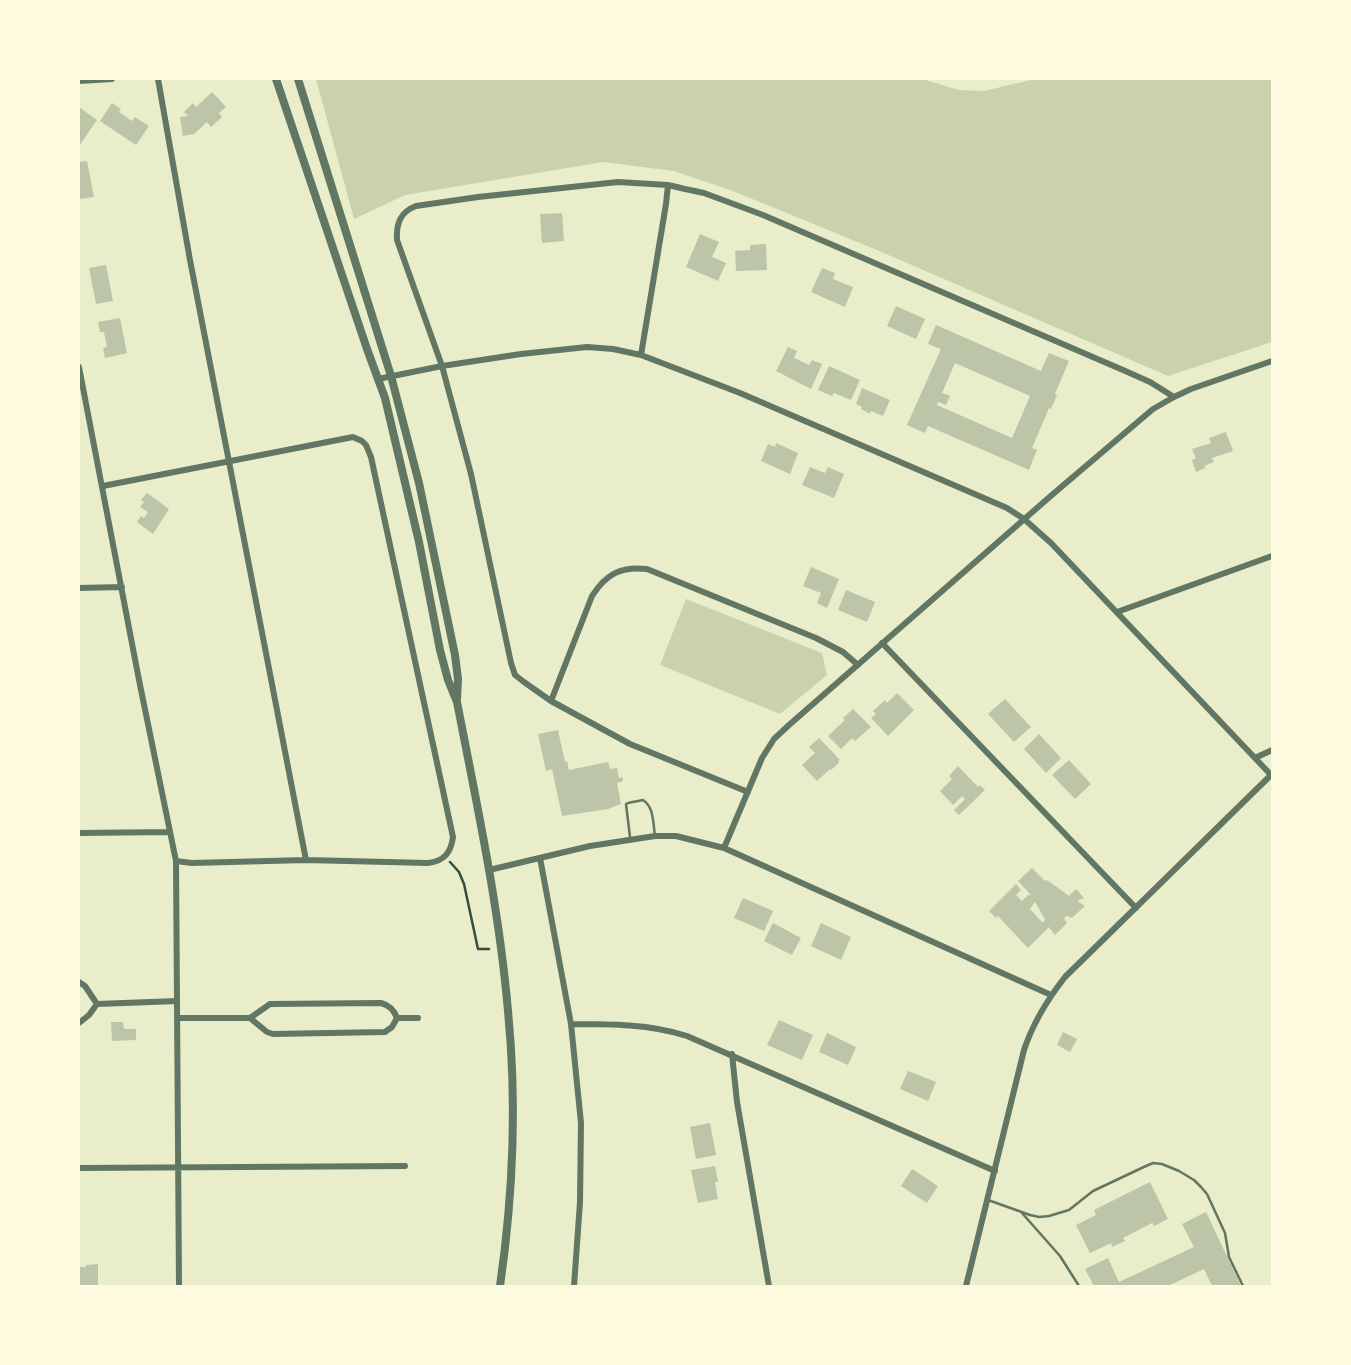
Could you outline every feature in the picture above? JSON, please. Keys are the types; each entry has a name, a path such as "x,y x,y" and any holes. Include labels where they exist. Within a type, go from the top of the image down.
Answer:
{"street":[{"path":"79,81 112,79"},
{"path":"158,79 190,260 306,860"},
{"path":"276,79 386,398 440,650 457,702 489,870 509,1012 512,1085 510,1196 500,1286"},
{"path":"298,79 391,376 419,482 455,654 457,702"},
{"path":"748,792 629,744 551,701 519,679 512,670 471,474 442,366 397,240 396,230 401,216 416,205 618,182 668,186 704,193 763,215 1123,370 1174,397"},
{"path":"641,355 668,186"},
{"path":"379,379 521,354 587,347 613,349 641,355 740,393 1007,508 1051,543 1272,776 1074,968 1051,995 1030,1032 1024,1050 966,1286"},
{"path":"724,848 762,758 774,739 882,643 1153,409 1174,397 1272,361"},
{"path":"79,368 176,861 179,1286"},
{"path":"103,486 353,437 366,444 453,837 445,858 428,863 176,861"},
{"path":"1117,612 1272,556"},
{"path":"551,701 582,620 600,583 610,575 634,568 648,569 816,638 843,652 858,665"},
{"path":"79,588 122,587"},
{"path":"882,643 1136,908"},
{"path":"1255,758 1272,750"},
{"path":"79,833 170,832"},
{"path":"489,870 630,839 676,836 724,848 1051,995"},
{"path":"540,858 571,1024 581,1123 580,1202 574,1286"},
{"path":"79,982 85,986 97,1004"},
{"path":"97,1004 177,1001"},
{"path":"177,1018 250,1018 270,1004 381,1003 392,1009 397,1018"},
{"path":"79,1023 97,1004"},
{"path":"250,1018 273,1034 385,1032 397,1018"},
{"path":"397,1018 418,1018"},
{"path":"571,1024 608,1024 670,1030 732,1054 995,1171"},
{"path":"732,1054 737,1102 769,1286"},
{"path":"79,1168 405,1166"}],"lane":[{"path":"630,839 626,804 643,800 651,808 655,836"},
{"path":"988,1200 1022,1213 1049,1216 1069,1210 1093,1191 1146,1166 1153,1163 1162,1164 1188,1176 1207,1194 1225,1233 1229,1256 1243,1286"},
{"path":"1022,1213 1060,1256 1079,1286"}],"path":[{"path":"445,858 459,872 464,884 478,949 489,948 490,954 502,955"}],"green space":[{"path":"316,79 922,79 959,90 984,91 1035,79 1272,79 1272,342 1168,376 877,250 733,191 674,171 603,162 405,195 354,219"},
{"path":"686,599 822,653 827,675 780,714 660,665"}],"building":[{"path":"212,92 226,107 219,113 222,117 211,127 207,122 194,134 183,136 180,117 188,116 184,112 193,103 196,107"},
{"path":"112,103 132,121 135,117 149,126 136,145 100,121"},
{"path":"79,107 97,120 79,146"},
{"path":"87,161 94,197 79,199 79,162"},
{"path":"562,213 564,241 542,243 540,214"},
{"path":"700,234 719,242 712,257 726,263 718,281 686,267"},
{"path":"766,244 767,270 736,271 735,251 750,250 750,245"},
{"path":"106,265 113,301 96,304 89,268"},
{"path":"822,268 835,273 833,279 853,287 845,307 811,292"},
{"path":"896,306 925,319 916,339 887,326"},
{"path":"120,318 127,353 105,358 103,348 107,347 104,332 100,332 98,322"},
{"path":"936,325 1041,371 1049,353 1069,361 1055,394 1057,395 1032,448 1037,450 1029,470 928,426 925,433 907,425 941,349 928,344","holes":["955,363 1030,396 1012,438 937,405 938,402 946,405 950,396 942,393"]},
{"path":"788,347 797,351 794,358 809,365 812,360 822,364 811,389 776,371"},
{"path":"829,366 860,380 851,400 818,390"},
{"path":"862,388 890,400 883,416 871,411 870,414 856,404"},
{"path":"1226,432 1233,451 1212,458 1214,462 1196,472 1192,460 1196,458 1192,449 1211,443 1209,438"},
{"path":"776,443 798,453 790,474 761,461 768,444 775,447"},
{"path":"810,467 825,473 828,467 844,474 834,498 802,485"},
{"path":"147,493 169,509 153,534 137,522 148,512 140,507 144,502 141,500"},
{"path":"811,567 839,579 827,608 817,603 821,593 803,586"},
{"path":"846,590 875,602 867,622 838,610"},
{"path":"897,693 914,710 888,736 871,718 876,714 873,711"},
{"path":"1005,699 1031,727 1014,742 988,714"},
{"path":"853,709 871,727 855,741 852,738 841,749 828,736"},
{"path":"558,730 569,770 608,762 610,769 617,768 619,778 622,777 623,781 617,783 621,804 608,809 562,816 552,769 546,771 538,734"},
{"path":"1039,734 1061,758 1046,773 1024,749"},
{"path":"819,738 840,760 817,781 802,765 815,753 809,747"},
{"path":"1069,760 1091,784 1075,799 1052,775"},
{"path":"958,766 978,787 980,785 985,790 959,815 954,810 965,799 962,796 953,805 940,791 952,779 949,776"},
{"path":"1032,868 1045,881 1069,896 1076,889 1084,898 1077,901 1085,906 1072,918 1064,918 1067,923 1055,935 1049,927 1028,948 998,916 996,918 989,911 1016,884 1021,890 1016,895 1022,901 1031,895 1018,881","holes":["1035,902 1045,919 1043,923 1030,909"]},
{"path":"743,898 773,911 764,931 734,918"},
{"path":"773,923 801,938 792,955 764,941"},
{"path":"821,923 851,937 841,960 811,946"},
{"path":"779,1020 813,1035 802,1060 767,1045"},
{"path":"111,1022 123,1022 124,1029 136,1029 136,1040 112,1041"},
{"path":"1063,1032 1077,1039 1070,1052 1057,1045"},
{"path":"827,1033 856,1047 848,1065 819,1052"},
{"path":"908,1071 936,1082 928,1101 900,1089"},
{"path":"710,1123 716,1155 696,1159 690,1127"},
{"path":"715,1166 718,1199 698,1203 691,1170"},
{"path":"912,1169 938,1186 927,1203 901,1186"},
{"path":"1150,1182 1168,1219 1154,1226 1152,1223 1112,1247 1111,1243 1090,1253 1076,1225 1096,1215 1094,1210"},
{"path":"1206,1212 1241,1286 1212,1286 1204,1269 1168,1286 1094,1286 1085,1269 1108,1258 1119,1282 1194,1247 1182,1224"},
{"path":"98,1264 98,1286 79,1286 79,1267"}]}
